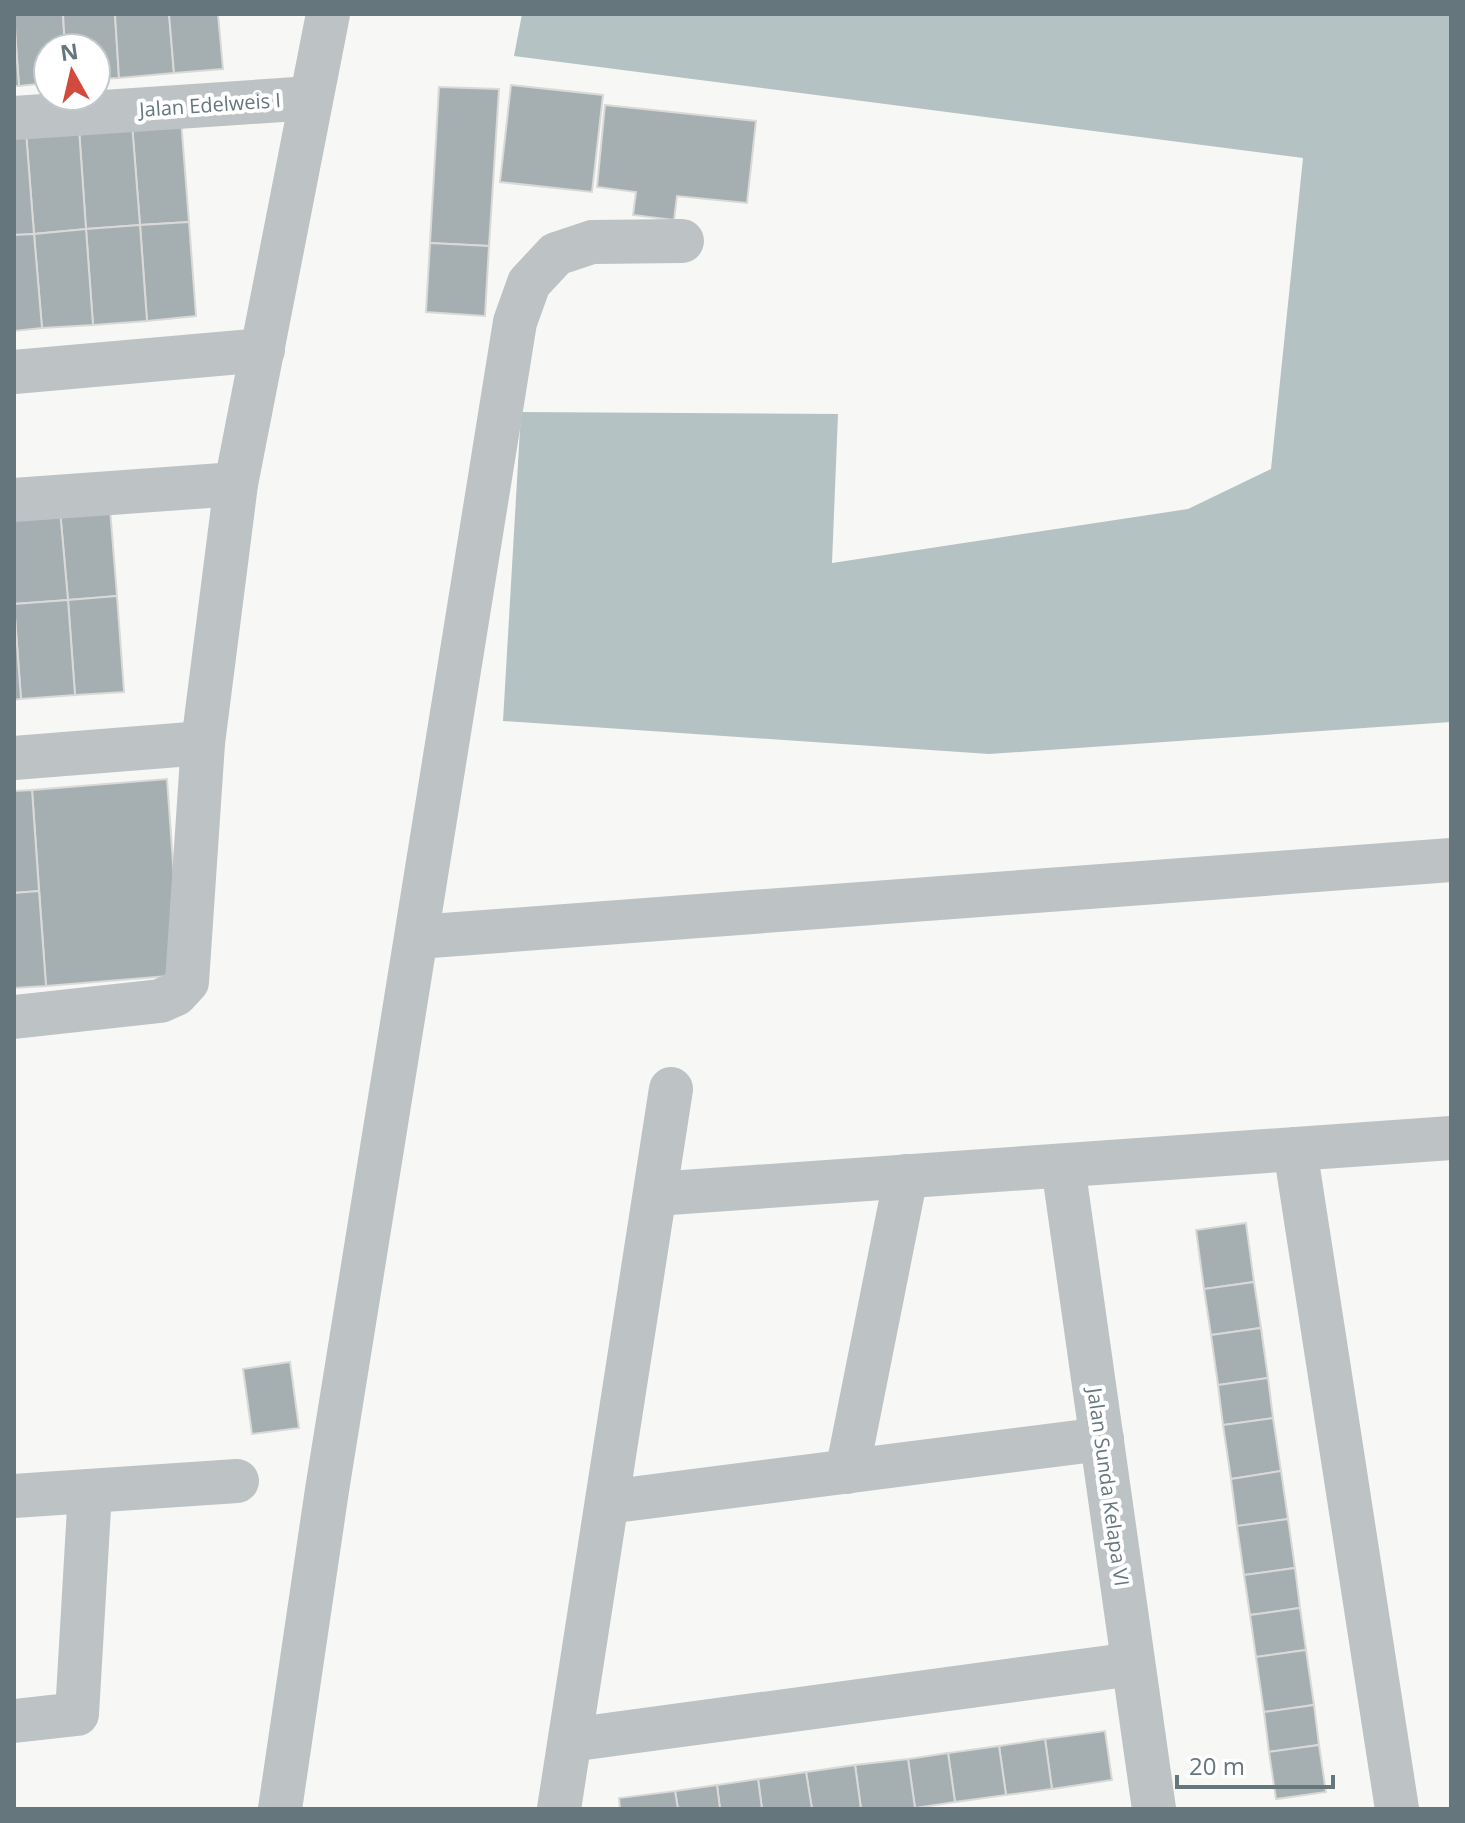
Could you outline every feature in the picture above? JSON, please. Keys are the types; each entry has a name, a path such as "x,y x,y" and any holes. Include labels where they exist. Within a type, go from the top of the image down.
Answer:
{"street":[{"path":"14,1017 160,1001 176,994 187,982 203,743 236,484 328,14"},
{"name":"Jalan Edelweis I","path":"14,118 311,98"},
{"path":"280,1809 327,1490 515,322 529,283 556,254 592,242 682,241"},
{"path":"14,372 263,350"},
{"path":"14,500 236,484"},
{"path":"14,758 203,743"},
{"path":"417,937 1451,860"},
{"path":"559,1809 671,1089"},
{"path":"655,1194 1451,1138"},
{"path":"1295,1149 1397,1809"},
{"name":"Jalan Sunda Kelapa VI","path":"1063,1166 1154,1809"},
{"path":"847,1472 906,1176"},
{"path":"607,1502 1102,1439"},
{"path":"14,1496 237,1481"},
{"path":"14,1721 77,1714 90,1491"},
{"path":"570,1740 1133,1664"}],"shaded area":[{"path":"522,14 1451,14 1451,722 989,754 503,721 521,412 838,414 832,563 1188,509 1271,469 1303,158 514,56"}],"building":[{"path":"14,14 63,14 64,32 32,32 32,85 19,86"},
{"path":"63,14 115,14 119,78 112,78 112,32 64,32"},
{"path":"115,14 169,14 174,73 119,78"},
{"path":"169,14 218,14 223,69 174,73"},
{"path":"14,24 19,86 14,86"},
{"path":"511,85 603,95 592,192 500,182"},
{"path":"439,87 499,89 489,246 430,243"},
{"path":"605,105 756,121 747,203 677,196 674,220 633,215 636,192 597,187"},
{"path":"181,120 189,222 140,225 132,124"},
{"path":"132,124 140,225 86,229 79,129"},
{"path":"79,129 86,229 34,234 26,132"},
{"path":"26,132 34,234 14,235 14,133"},
{"path":"189,222 196,316 147,321 140,225"},
{"path":"140,225 147,321 93,325 86,229"},
{"path":"86,229 93,325 42,328 34,234"},
{"path":"34,234 42,328 14,331 14,235"},
{"path":"430,243 489,246 485,316 426,312"},
{"path":"109,496 117,596 68,600 59,499"},
{"path":"59,499 68,600 14,604 14,502"},
{"path":"117,596 124,692 75,695 68,600"},
{"path":"68,600 75,695 21,699 14,604"},
{"path":"14,604 21,699 14,700"},
{"path":"167,779 181,975 46,986 32,790"},
{"path":"32,790 39,891 14,893 14,791"},
{"path":"39,891 46,986 14,988 14,893"},
{"path":"1246,1223 1254,1282 1204,1289 1196,1230"},
{"path":"1254,1282 1261,1328 1211,1335 1204,1289"},
{"path":"1261,1328 1268,1378 1218,1385 1211,1335"},
{"path":"290,1362 299,1428 252,1434 243,1369"},
{"path":"1268,1378 1273,1418 1223,1425 1218,1385"},
{"path":"1273,1418 1281,1471 1231,1479 1223,1425"},
{"path":"1281,1471 1288,1519 1237,1526 1231,1479"},
{"path":"1288,1519 1295,1568 1244,1575 1237,1526"},
{"path":"1295,1568 1300,1608 1250,1615 1244,1575"},
{"path":"1300,1608 1306,1650 1256,1657 1250,1615"},
{"path":"1306,1650 1314,1705 1264,1712 1256,1657"},
{"path":"1314,1705 1319,1745 1269,1752 1264,1712"},
{"path":"1105,1731 1112,1780 1052,1789 1045,1739"},
{"path":"1045,1739 1052,1789 1006,1795 999,1746"},
{"path":"1319,1745 1326,1792 1276,1799 1269,1752"},
{"path":"999,1746 1006,1795 955,1802 948,1753"},
{"path":"948,1753 955,1802 915,1808 908,1759"},
{"path":"908,1759 915,1808 861,1809 855,1765"},
{"path":"855,1765 861,1809 812,1809 806,1772"},
{"path":"806,1772 812,1809 762,1809 758,1779"},
{"path":"758,1779 762,1809 720,1809 717,1785"},
{"path":"717,1785 720,1809 678,1809 675,1791"},
{"path":"675,1791 678,1809 620,1809 619,1798"}]}
